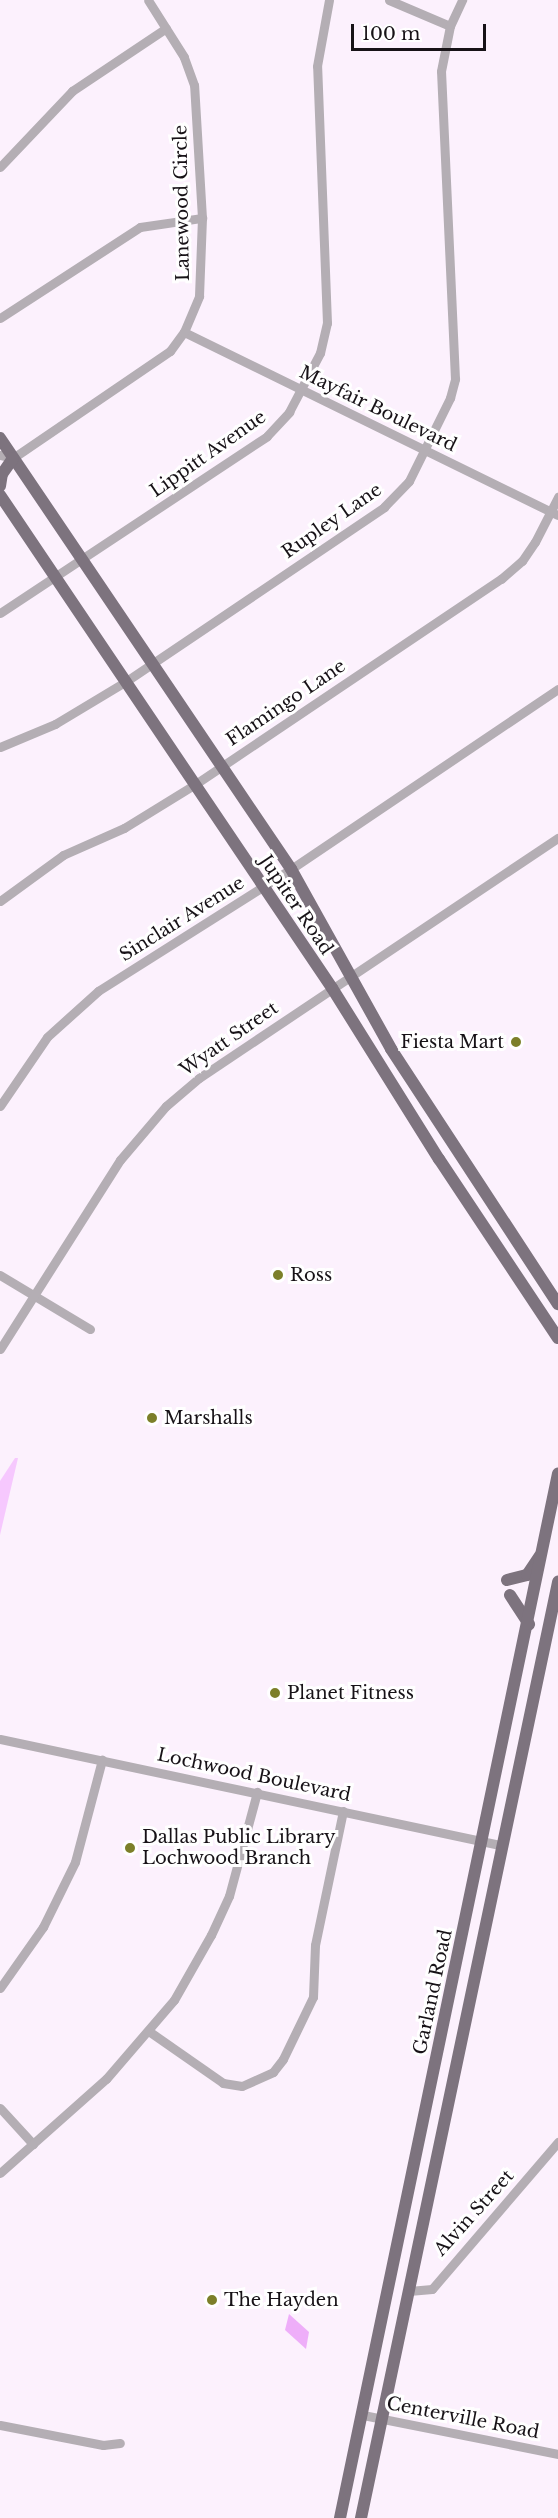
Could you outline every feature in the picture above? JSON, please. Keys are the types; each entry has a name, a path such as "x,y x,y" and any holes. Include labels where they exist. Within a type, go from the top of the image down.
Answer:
{"main road":[{"path":"0,438 83,561"},
{"path":"0,486 2,474 13,458"},
{"name":"Jupiter Road","path":"0,495 262,888 332,988 398,1094 558,1338"},
{"name":"Jupiter Road","path":"83,561 291,869 411,1080 558,1304"},
{"path":"398,1094 411,1080"},
{"path":"495,1242 504,1223"},
{"name":"Garland Road","path":"340,2518 391,2287 546,1544 558,1474"},
{"path":"507,1580 527,1575 546,1544"},
{"name":"Garland Road","path":"361,2518 464,2030 500,1845 558,1582"},
{"path":"510,1595 529,1624"},
{"path":"444,2027 464,2030"},
{"path":"391,2287 408,2291"}],"street":[{"name":"Lanewood Circle","path":"13,458 163,357 184,332 202,281 202,218 194,86 184,57 148,0"},
{"name":"Lippitt Avenue","path":"0,613 83,561 267,436 289,412 301,391 320,353 327,323 317,66 329,0"},
{"path":"389,0 450,26"},
{"name":"Rupley Lane","path":"0,747 55,724 152,664 384,507 409,481 426,450 455,379 441,72 450,26 462,0"},
{"path":"0,167 72,91 166,28"},
{"path":"0,318 140,227 202,218"},
{"name":"Mayfair Boulevard","path":"184,332 554,514"},
{"path":"0,455 13,458"},
{"name":"Flamingo Lane","path":"0,901 63,855 124,828 194,785 501,579 522,561 554,514 558,496"},
{"name":"Sinclair Avenue","path":"0,1106 30,1059 72,1011 128,971 291,869 558,688"},
{"name":"Wyatt Street","path":"0,1349 120,1160 166,1106 199,1078 558,838"},
{"path":"0,1275 90,1329"},
{"name":"Lochwood Boulevard","path":"0,1738 500,1845"},
{"path":"0,1988 43,1927 71,1871 88,1824 102,1760"},
{"path":"0,2174 106,2079 150,2032 192,1972 216,1925 239,1865 257,1792"},
{"path":"150,2032 223,2083 242,2086 273,2072 284,2059 313,1997 315,1945 343,1811"},
{"path":"0,2108 33,2144"},
{"name":"Alvin Street","path":"408,2291 432,2289 558,2142"},
{"name":"Centerville Road","path":"363,2415 558,2454"},
{"path":"0,2425 103,2445 120,2443"}],"shaded area":[{"path":"15,1458 18,1458 0,1535 0,1481"},
{"path":"289,2314 309,2332 306,2349 285,2330"}],"place":[{"name":"Fiesta Mart","path":"516,1042"},
{"name":"Ross","path":"278,1275"},
{"name":"Marshalls","path":"152,1418"},
{"name":"Planet Fitness","path":"275,1693"},
{"name":"Dallas Public Library Lochwood Branch","path":"130,1848"},
{"name":"The Hayden","path":"212,2300"}]}
